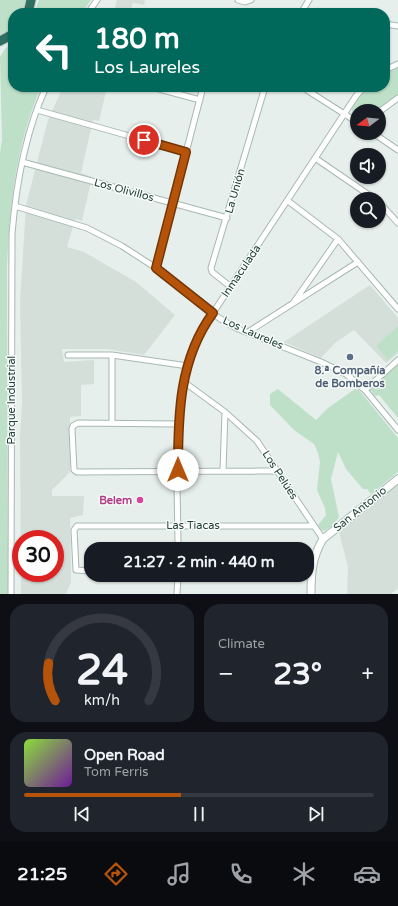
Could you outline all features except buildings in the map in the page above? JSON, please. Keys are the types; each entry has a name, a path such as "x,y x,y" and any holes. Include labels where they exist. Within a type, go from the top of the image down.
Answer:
{"main road":[{"name":"San Antonio","path":"323,540 398,479"},
{"path":"314,556 323,540"},
{"path":"310,582 311,594"}],"street":[{"path":"238,0 245,2 251,0"},
{"name":"Parque Industrial","path":"11,594 11,275 15,206 22,162 37,110 44,92"},
{"path":"170,92 200,100"},
{"path":"156,268 202,92"},
{"name":"La Unión","path":"231,287 211,270 264,92"},
{"path":"310,92 350,118"},
{"name":"Inmaculada","path":"178,542 178,424 184,382 199,335 315,158 360,92"},
{"path":"386,107 398,98"},
{"path":"37,110 186,152"},
{"path":"383,140 398,150"},
{"path":"315,158 366,192"},
{"name":"Los Olivillos","path":"22,162 227,218"},
{"path":"288,201 338,239 398,309"},
{"name":"Los Laureles","path":"15,206 87,228 122,246 156,268 213,313 248,332 338,370 353,379 365,390 398,430"},
{"path":"386,210 398,223"},
{"path":"292,304 338,239"},
{"path":"248,332 358,262"},
{"path":"68,355 112,355 188,366"},
{"path":"112,355 112,423"},
{"path":"365,390 398,360"},
{"name":"Los Pelúes","path":"184,382 225,412 257,441 312,526 323,540"},
{"path":"223,470 225,412"},
{"path":"178,424 78,423 73,426 74,470 77,472 178,470 277,471"},
{"name":"Las Tiacas","path":"84,571 76,570 74,527 178,525 312,526"},
{"path":"178,582 178,594"}],"shaded area":[{"path":"117,0 145,0 144,5 133,3 132,8 115,8"},
{"path":"61,92 106,92 99,121 93,120 81,173 92,177 82,221 75,219 67,247 84,252 136,282 175,315 144,355 107,349 62,349 64,362 94,360 94,384 81,385 81,416 70,417 70,472 52,490 52,496 84,496 83,515 70,518 71,582 66,594 21,594 21,582 64,582 64,530 21,530 20,437 22,402 20,302 26,205 48,120"},
{"path":"370,285 398,318 398,353 386,363 354,330 335,343 321,358 284,342"},
{"path":"398,484 398,588 391,594 347,594 348,567 339,532"}],"green space":[{"path":"0,0 27,0 25,8 8,8 8,32 0,37"},
{"path":"39,0 91,0 85,8 36,8"},
{"path":"8,47 8,92 39,92 25,131 15,176 8,246 8,594 0,594 0,153 2,140 0,57"},
{"path":"398,67 398,95 386,104 354,104 363,92 390,92 390,71"},
{"path":"398,326 398,351 388,360 376,346"},
{"path":"398,363 398,418 379,395 375,396 369,388"},
{"path":"278,389 316,420 328,408 355,389 359,390 398,438 398,472 371,494 367,489 363,489 346,469 338,452 331,479 339,517 334,525 324,531 320,529 318,525 326,515 325,508 317,490 320,462 318,453 314,444 294,430 270,405 270,394"}],"place":[{"name":"8.ª Compañía de Bomberos","path":"350,357"},
{"name":"Belem","path":"140,500"}],"route":[{"path":"144,140 186,152 156,268 213,313 199,335 194,347 180,399 178,424 178,470"}]}
